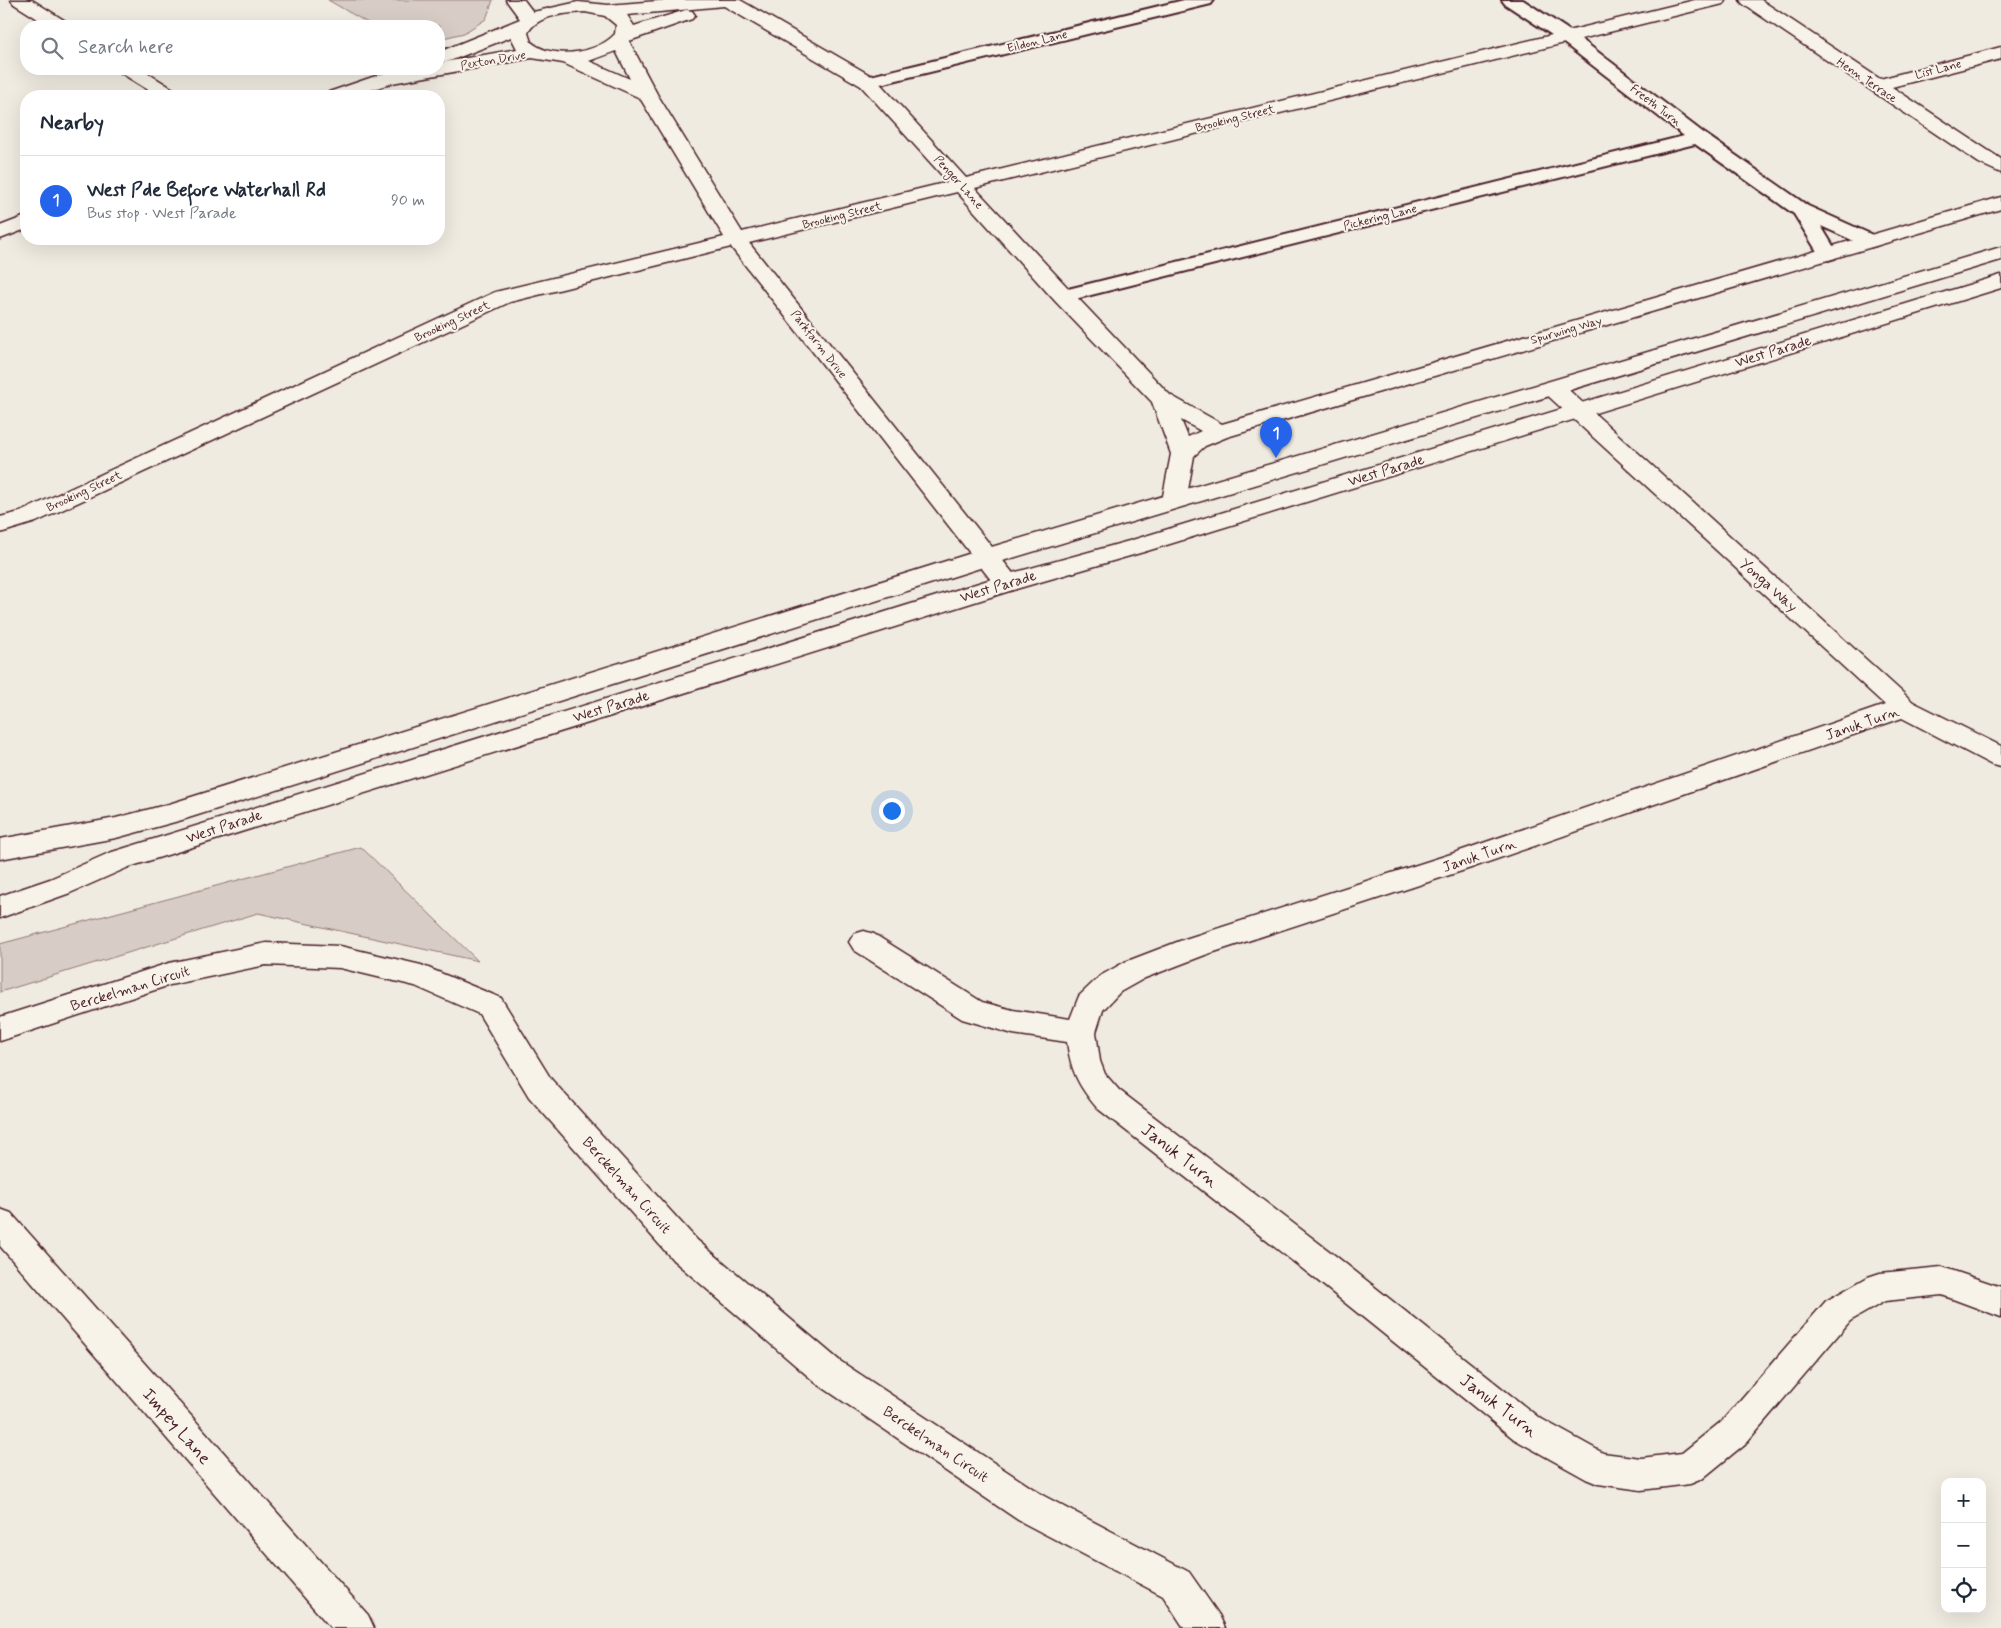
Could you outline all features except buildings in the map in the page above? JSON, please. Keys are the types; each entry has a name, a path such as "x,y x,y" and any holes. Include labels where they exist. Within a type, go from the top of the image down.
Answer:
{"street":[{"path":"20,0 52,20"},
{"path":"514,0 527,22"},
{"path":"567,0 585,7 607,11 729,0"},
{"path":"567,58 598,53 622,39 729,0"},
{"name":"Penger Lane","path":"729,0 868,82 1062,296 1162,400 1219,432"},
{"name":"Brooking Street","path":"0,525 28,517 503,297 1717,0"},
{"name":"Henn Terrace","path":"1748,0 1875,86 1994,163 2001,195"},
{"path":"585,7 550,11 527,22 519,37 522,43 534,52 567,58 647,94"},
{"name":"Parkfarm Drive","path":"607,11 615,14 625,24 622,39 647,94 737,241 1007,583"},
{"name":"Pexton Drive","path":"445,56 527,22"},
{"name":"Pexton Drive","path":"445,68 534,52"},
{"name":"List Lane","path":"1875,86 2001,53"},
{"path":"138,75 161,90"},
{"name":"Pexton Drive","path":"354,90 398,75"},
{"name":"Pexton Drive","path":"393,77 404,75"},
{"name":"Spurwing Way","path":"1183,454 1197,441 1219,432 2001,203"},
{"path":"0,233 20,225"},
{"name":"West Parade","path":"0,849 116,828 172,813 987,557 2001,253"},
{"name":"West Parade","path":"0,907 60,886 119,860 1007,583 1138,546 2001,281"},
{"name":"Yonga Way","path":"1553,388 1904,708 2001,758"},
{"name":"Penger Lane","path":"1162,400 1183,454"},
{"path":"1174,501 1183,454"},
{"name":"Januk Turn","path":"1904,708 1461,862 1194,947 1135,970 1110,984 1090,1004 1081,1032 1085,1060 1092,1080 1108,1099 1325,1267 1526,1428 1598,1468 1641,1474 1690,1468 1734,1432 1838,1311 1880,1287 1942,1281 2001,1303"},
{"path":"864,942 973,1011 1013,1022 1081,1032"},
{"name":"Berckelman Circuit","path":"0,1029 169,974 266,954 340,957 412,974 490,1006 540,1088 685,1250 828,1372 1031,1508 1176,1584 1206,1628"},
{"name":"Impey Lane","path":"0,1223 355,1628"}],"lane":[{"name":"Eildon Lane","path":"868,82 1205,0"},
{"name":"Freeth Turn","path":"1510,0 1567,37 1698,138 1801,210 1870,241"},
{"name":"Pickering Lane","path":"1062,296 1698,138"},
{"name":"Freeth Turn","path":"1801,210 1828,254"}],"shaded area":[{"path":"328,0 493,0 486,19 464,33 445,38 445,20 363,20"},
{"path":"361,847 478,961 258,913 0,992 0,944"}],"place":[{"name":"West Pde Before Waterhall Rd","path":"1276,458"}]}
